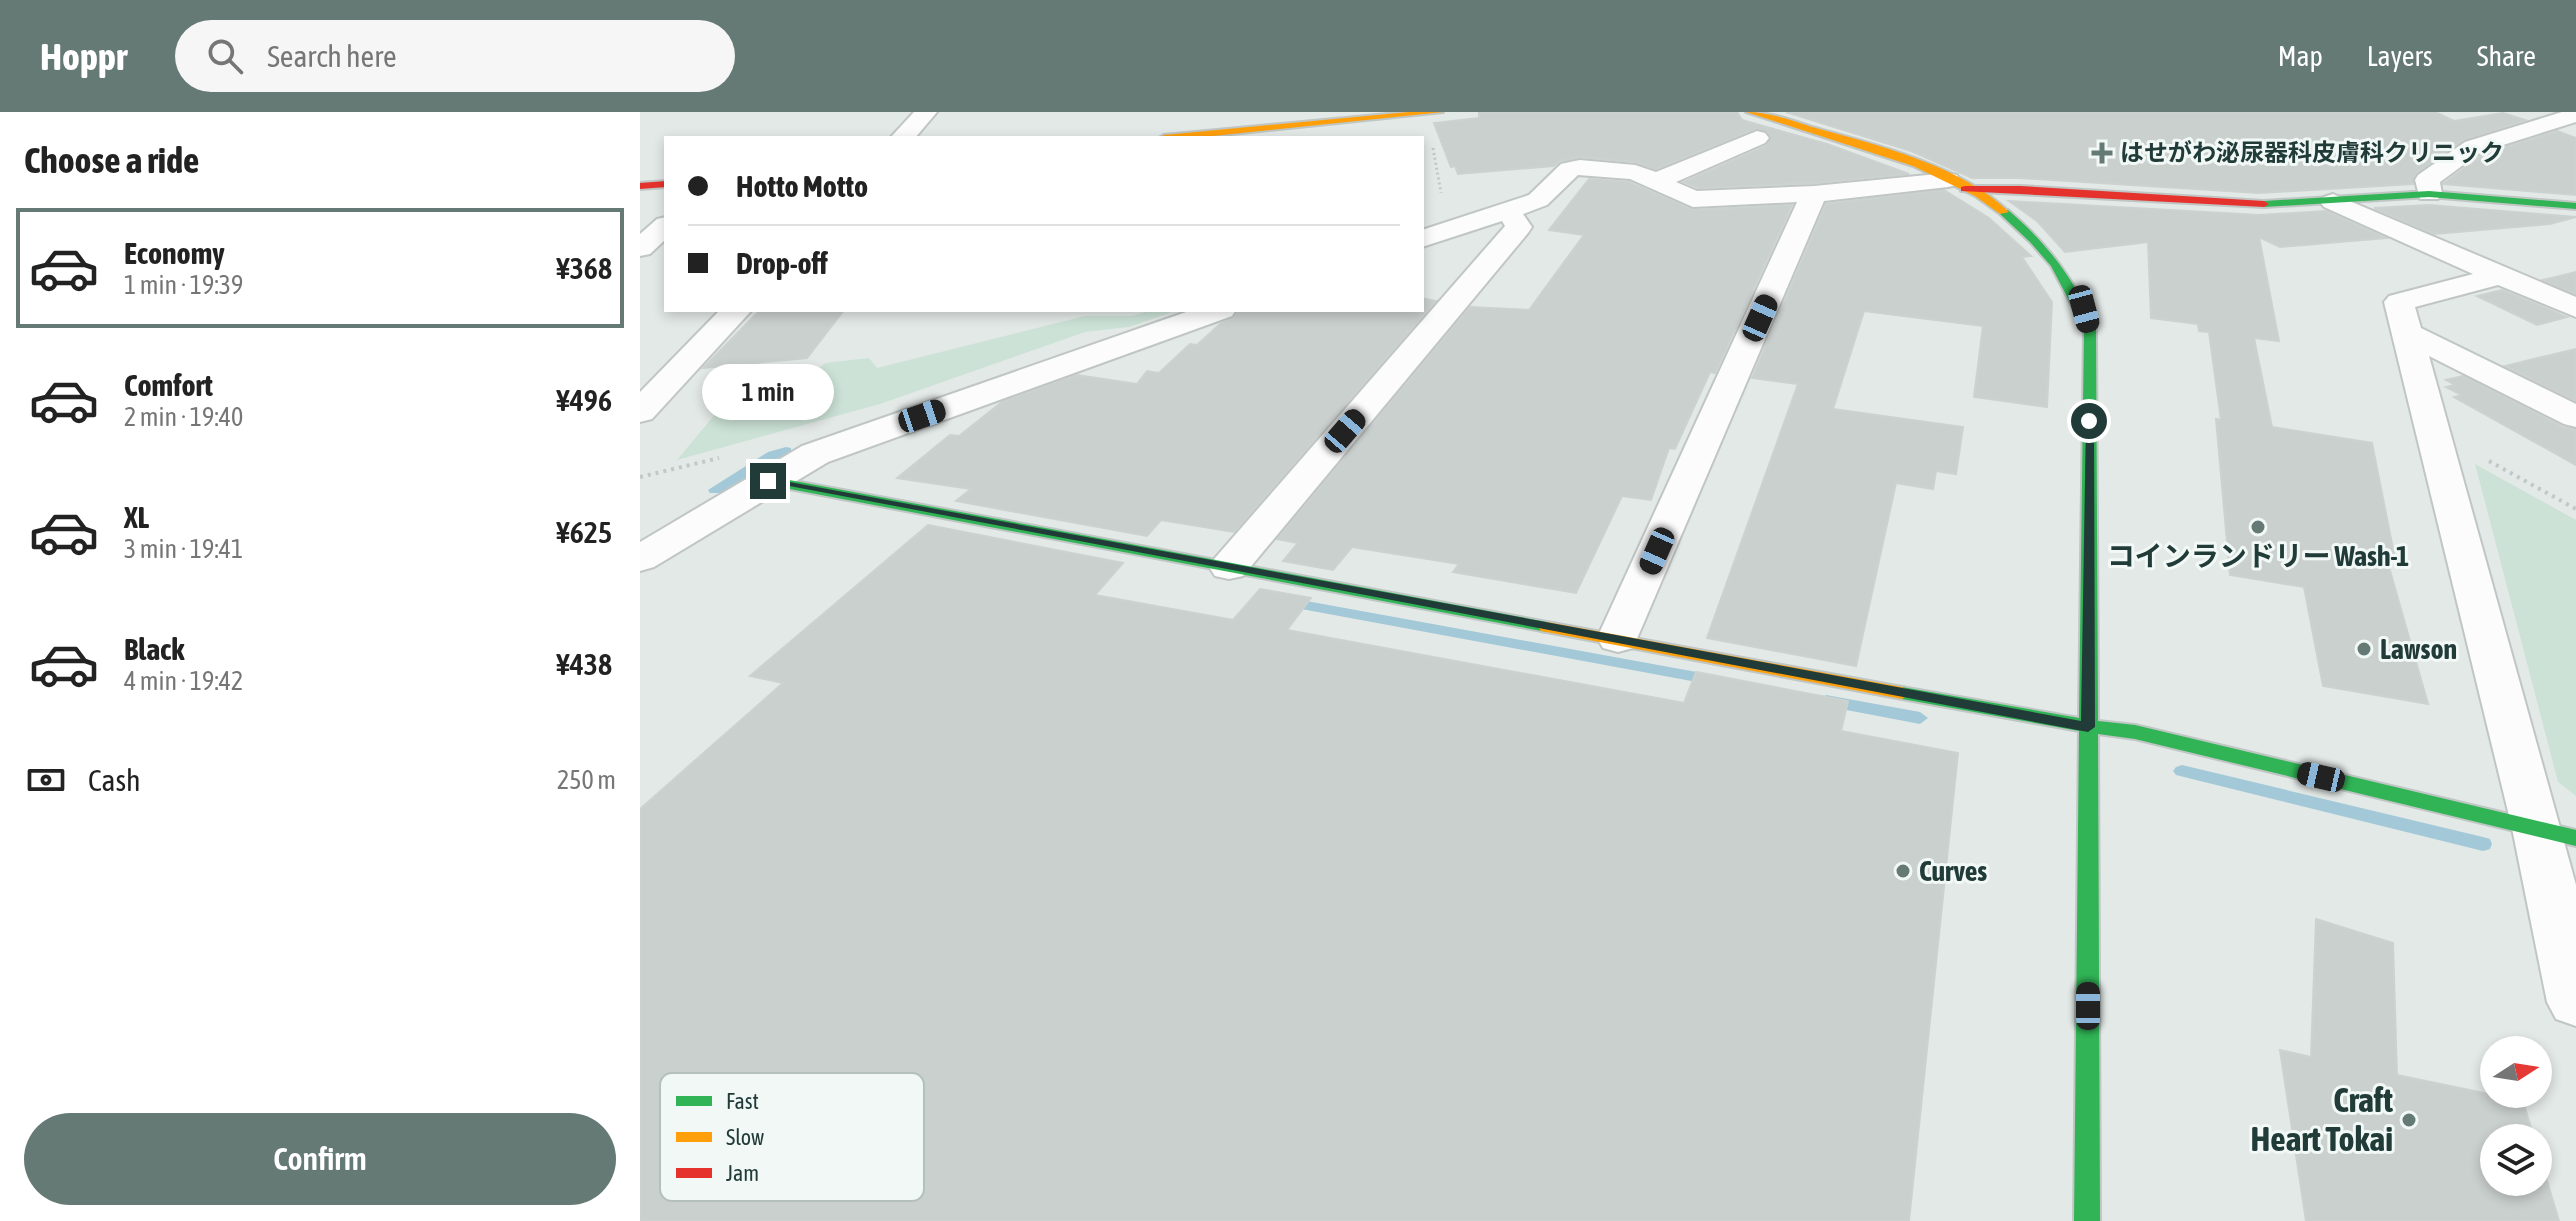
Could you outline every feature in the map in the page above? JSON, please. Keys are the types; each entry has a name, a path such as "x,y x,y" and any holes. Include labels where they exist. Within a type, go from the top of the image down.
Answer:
{"street":[{"path":"904,136 926,112"},
{"path":"1185,136 1438,112"},
{"path":"1751,112 1891,155 1956,184 2014,219 2049,251 2075,291 2090,329 2087,1221"},
{"path":"2429,194 2427,180 2473,147 2576,115"},
{"path":"1656,181 1757,138"},
{"path":"1424,238 1538,200 1570,169 1580,167 1635,172 1693,199 1956,184 2130,198 2259,204 2429,194 2576,206"},
{"path":"640,186 664,184"},
{"path":"1618,638 1814,194"},
{"path":"2333,202 2576,308"},
{"path":"1229,567 1519,227 1508,210"},
{"path":"640,248 664,227"},
{"path":"2501,275 2399,302 2436,440 2557,833 2576,1002"},
{"path":"640,412 735,312"},
{"path":"640,559 815,454 1215,312"},
{"path":"2409,334 2576,417"},
{"path":"640,368 683,365"},
{"path":"768,481 2088,727 2135,732 2557,833"}],"path":[{"path":"1434,135 1433,150 1441,198"},
{"path":"2436,440 2475,453 2576,509"}],"green space":[{"path":"1145,312 1172,312 1129,327 1085,332 880,404 677,460 721,407 801,384 825,363 869,358 877,368 1085,316 1132,316"},
{"path":"2475,464 2576,520 2576,796 2558,782"}],"building":[{"path":"1479,112 1737,112 1742,120 1827,144 1909,174 1814,183 1698,188 1684,182 1766,146 1771,136 1758,128 1656,169 1635,162 1580,157 1560,161 1554,166 1458,174 1455,166 1451,167 1434,123 1479,118"},
{"path":"1786,112 2435,112 2454,121 2503,113 2525,120 2463,140 2416,173 2413,184 2259,193 2020,178 1972,178 1911,151"},
{"path":"2557,131 2576,138 2576,195 2443,184 2482,155"},
{"path":"1589,179 1629,182 1693,210 1792,205 1715,373 1710,372 1675,449 1669,448 1651,500 1622,496 1576,593 1453,572 1459,564 1352,547 1333,570 1283,561 1298,543 1277,539 1470,307 1529,310 1584,235 1549,230"},
{"path":"1944,190 1989,218 2031,256 2022,257 2052,302 2047,407 1974,397 1983,326 1864,311 1833,409 1963,427 1956,474 1936,471 1933,489 1896,483 1856,666 1707,638 1798,384 1752,378 1826,204"},
{"path":"2009,201 2259,215 2326,211 2386,238 2280,247 2259,237 2279,341 2254,338 2272,427 2372,443 2394,554 2385,553 2428,704 2323,686 2304,587 2230,575 2216,419 2221,420 2209,332 2199,331 2198,324 2151,318 2148,242 2065,252 2037,221"},
{"path":"2429,205 2576,217 2550,224 2434,234 2374,208"},
{"path":"2576,272 2576,294 2543,280"},
{"path":"2502,290 2567,317 2537,325 2477,296"},
{"path":"1424,298 1436,301 1234,532 1161,520 1147,536 956,501 971,489 897,478 950,435 959,436 1002,402 1077,375 1137,384 1147,371 1159,373 1190,344 1197,345 1220,324 1234,318 1238,312 1424,312"},
{"path":"758,312 842,312 807,358 703,368"},
{"path":"2576,349 2576,401 2505,366"},
{"path":"2463,376 2563,427 2576,430 2576,465 2454,397 2462,395 2446,387 2455,385 2446,380"},
{"path":"928,525 1123,563 1095,595 1233,620 1260,589 1311,598 1287,630 1684,703 1696,672 1848,701 1841,731 1958,753 1909,1221 640,1221 640,809 783,683 750,676"},
{"name":"Craft Heart Tokai","path":"2316,919 2393,943 2397,1075 2480,1092 2480,1108 2525,1108 2530,1124 2480,1124 2480,1196 2552,1196 2559,1221 2306,1221 2280,1050 2311,1057"}],"waterway":[{"path":"715,490 773,455 786,451"},
{"path":"1290,603 1713,680"},
{"path":"1826,701 1920,718"},
{"path":"2182,771 2483,844"}],"traffic: fast":[{"path":"2264,204 2429,194 2576,206"},
{"path":"2004,212 2056,264 2090,329 2087,1221"},
{"path":"768,481 1547,627"},
{"path":"1902,693 2052,721 2135,732 2576,838"}],"traffic: slow":[{"path":"1185,136 1438,112"},
{"path":"1751,112 1849,140 1917,164 1949,178 2004,212"},
{"path":"1547,627 1902,693"}],"traffic: jam":[{"path":"640,186 664,184"},
{"path":"1965,189 2020,189 2264,204"}],"place":[{"name":"はせがわ泌尿器科皮膚科クリニック","path":"2102,153"},
{"name":"コインランドリー Wash-1","path":"2258,527"},
{"name":"Lawson","path":"2364,649"},
{"name":"Curves","path":"1903,871"},
{"name":"Craft Heart Tokai","path":"2409,1120"}],"route":[{"path":"768,481 2088,727 2089,421"}]}
